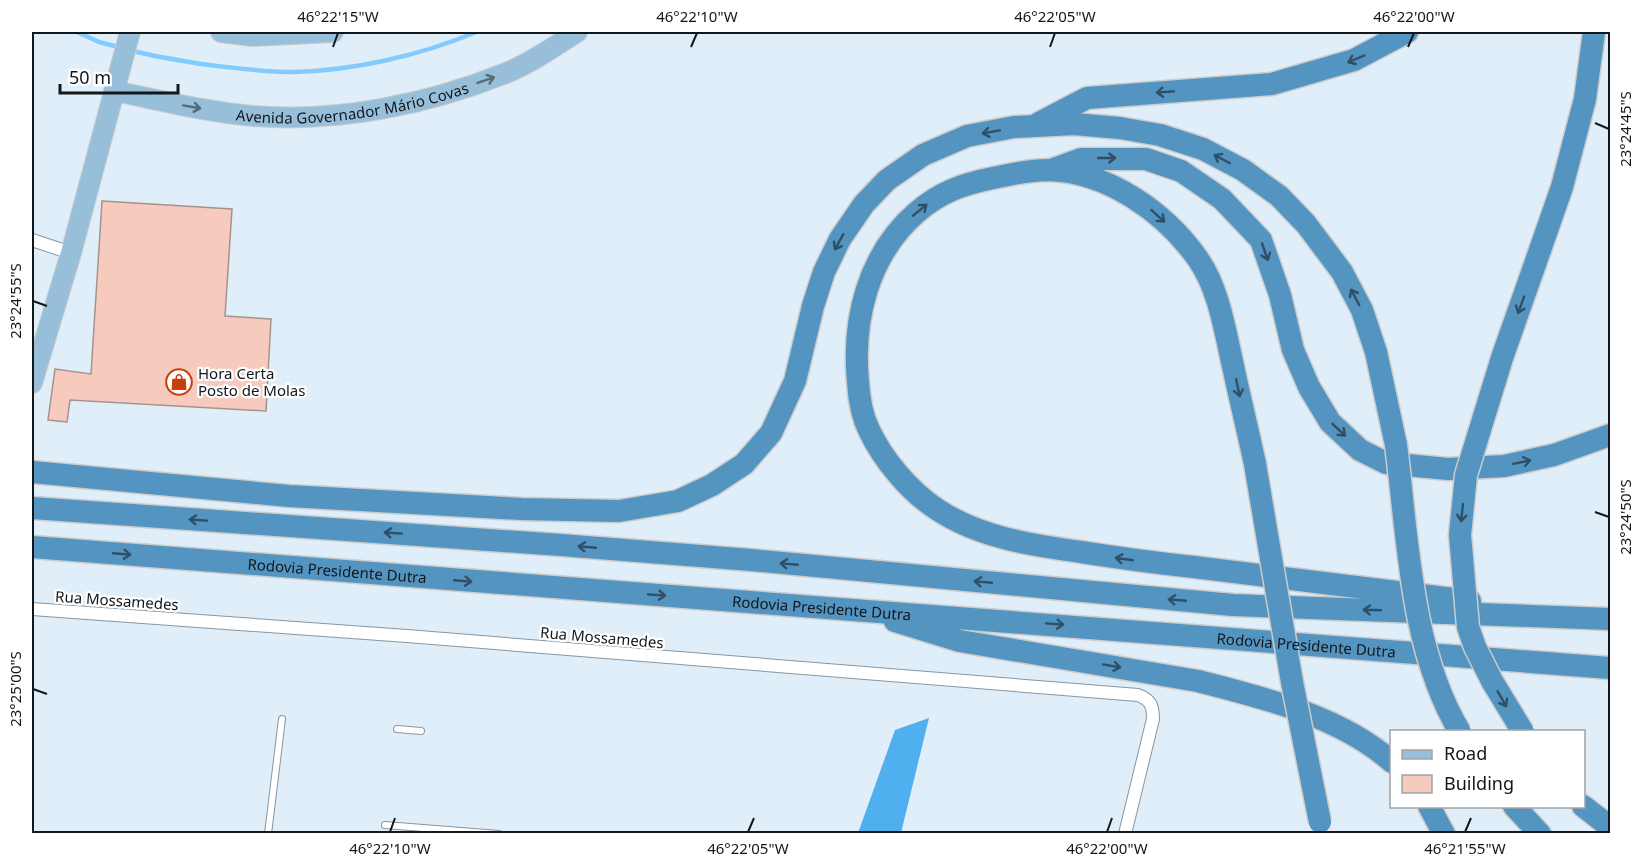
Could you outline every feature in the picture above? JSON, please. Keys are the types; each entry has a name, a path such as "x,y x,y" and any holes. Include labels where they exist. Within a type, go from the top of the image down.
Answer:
{"highway":[{"path":"1032,126 1087,98 1272,84 1354,60 1407,32"},
{"path":"1522,730 1492,681 1468,627 1460,535 1466,475 1502,358 1562,187 1585,99 1594,32"},
{"path":"32,472 289,496 521,509 619,511 678,501 712,486 744,464 771,434 795,381 813,306 824,272 840,239 864,204 887,180 923,155 967,136 1032,126 1074,124 1120,128 1160,135 1203,149 1243,170 1279,196 1306,224 1342,272 1362,310 1376,352 1396,445 1414,592 1430,666 1460,730"},
{"path":"1051,170 1081,159 1146,159 1181,171 1222,199 1261,240 1280,295 1293,350 1309,387 1330,422 1360,450 1386,463 1448,469 1504,466 1554,455 1611,435"},
{"path":"1322,828 1290,672 1255,464 1224,326 1211,283 1198,259 1153,211 1125,193 1091,177 1051,170 1019,172 956,187 917,212 882,254 866,290 858,321 856,360 859,397 868,429 885,456 911,488 938,510 986,533 1034,545 1130,560 1483,602 1604,619"},
{"path":"32,508 775,562 1233,605 1604,619"},
{"name":"Rodovia Presidente Dutra","path":"32,546 1611,668"},
{"path":"32,558 63,549"},
{"path":"850,608 960,641 1198,681 1232,690 1320,719 1350,733 1390,761"},
{"path":"1430,808 1444,834"},
{"path":"1515,808 1540,834"},
{"path":"1584,808 1611,827"}],"main road":[{"path":"221,32 252,36 333,32"},
{"name":"Avenida Governador Mário Covas","path":"116,81 193,107 252,116 306,118 357,113 439,96 508,72 577,32"},
{"path":"32,383 71,253 129,33"}],"street":[{"path":"32,240 71,253"},
{"name":"Rua Mossamedes","path":"32,609 1138,695 1148,699 1153,707 1153,719 1125,834"}],"lane":[{"path":"268,834 282,719"},
{"path":"397,729 421,731"},
{"path":"385,825 499,834"}],"shaded area":[{"path":"929,718 901,833 858,833 895,730"}],"building":[{"path":"102,201 232,209 225,316 271,319 266,411 70,400 67,422 48,420 55,369 91,374"}],"waterway":[{"path":"77,32 99,42 122,48"},
{"path":"130,50 202,64 259,71 316,71 386,60 433,48 476,32"}],"place":[{"name":"Hora Certa Posto de Molas","path":"179,382"}]}
